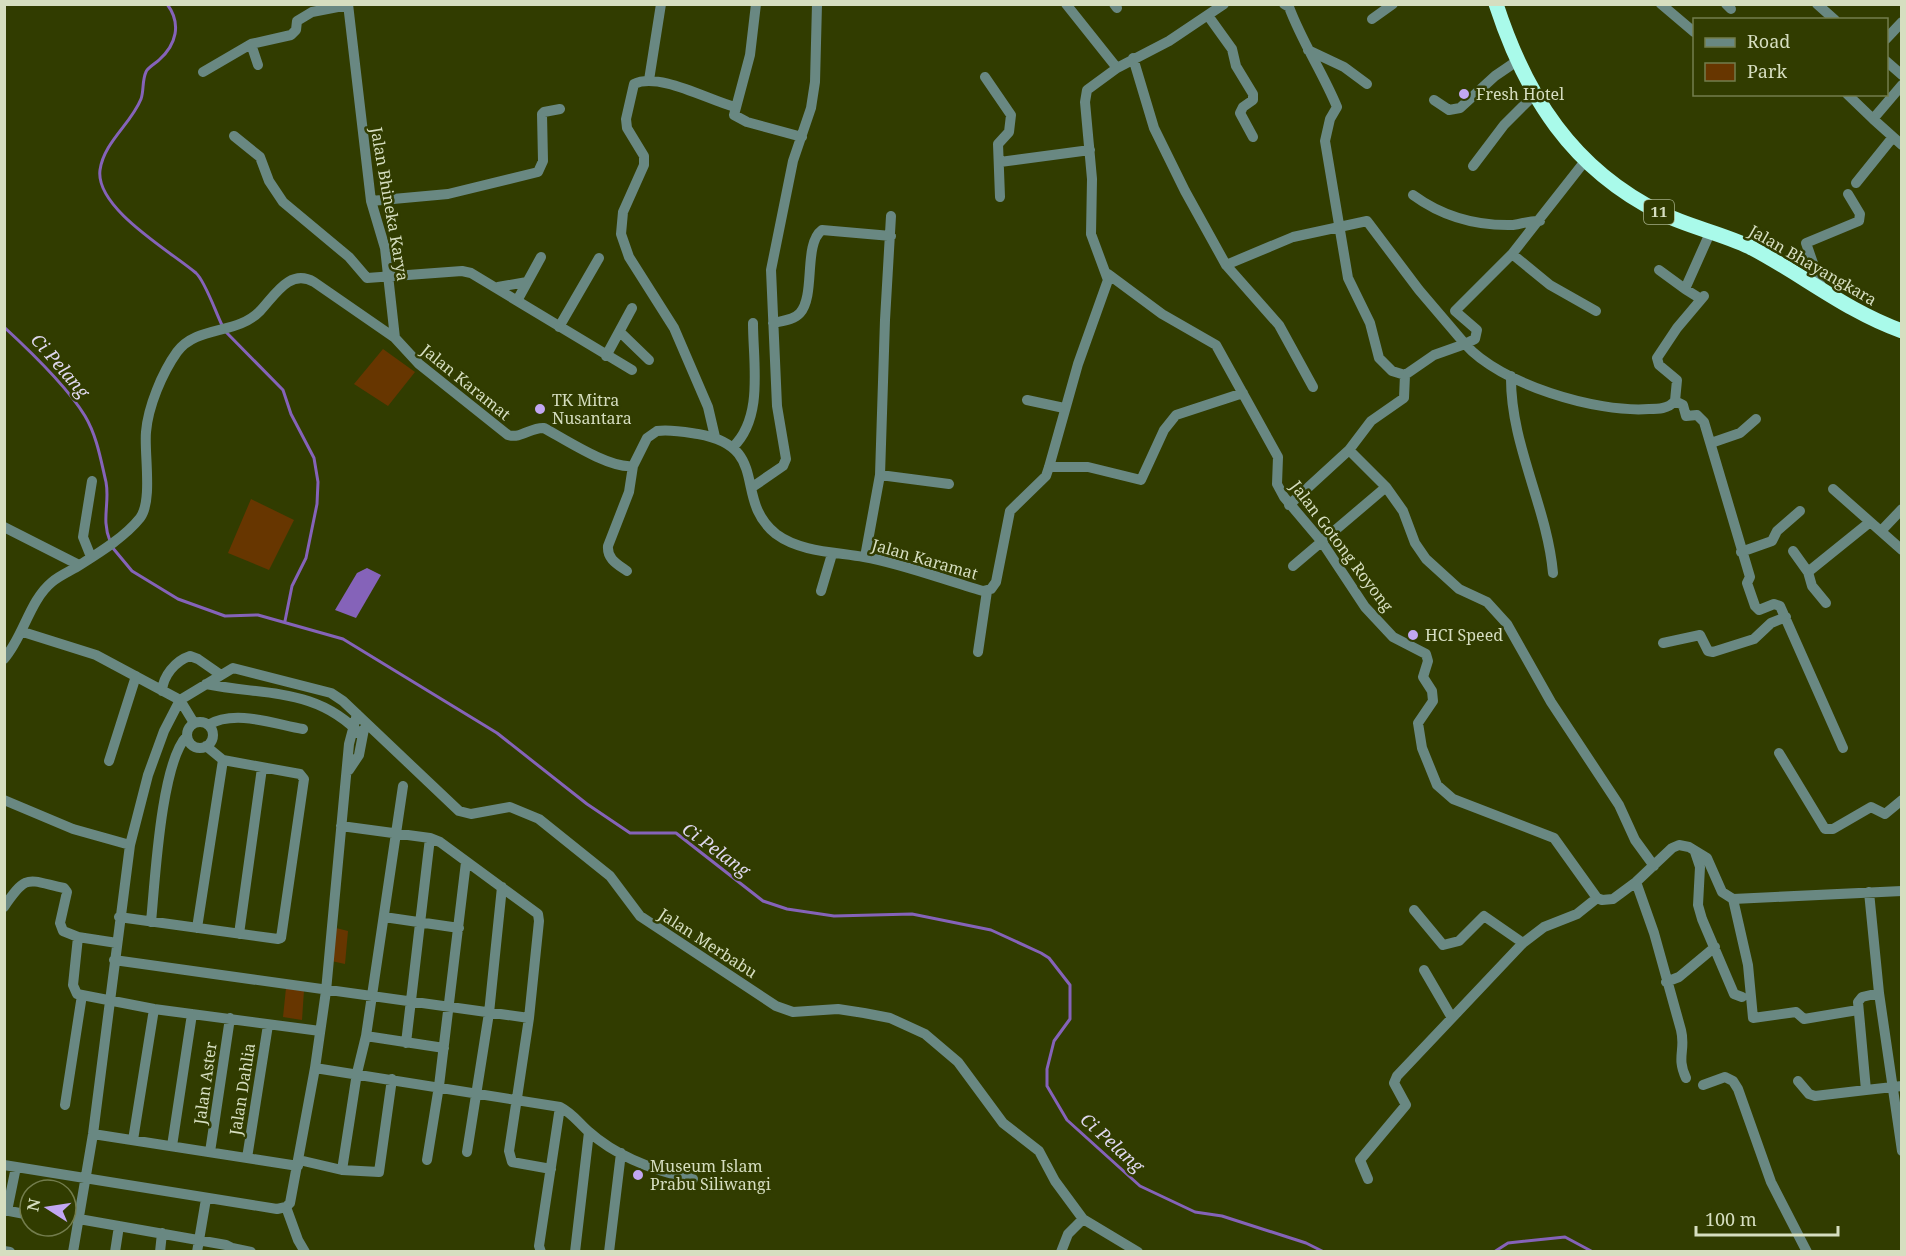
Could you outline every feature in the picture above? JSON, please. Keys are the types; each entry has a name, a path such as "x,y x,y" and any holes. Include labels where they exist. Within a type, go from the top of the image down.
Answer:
{"highway":[{"name":"Jalan Bhayangkara","path":"1496,4 1533,96 1585,161 1628,194 1658,212 1748,246 1857,313 1902,331"}],"street":[{"path":"649,80 661,4"},
{"path":"756,4 750,55 735,107 737,119 802,137"},
{"path":"751,488 783,466 786,459 777,406 771,270 793,161 802,137 815,82 817,4"},
{"path":"1066,4 1117,68"},
{"path":"1275,4 1284,4 1289,7 1337,107 1330,119 1325,141 1348,278 1370,323 1379,358 1392,371 1405,375"},
{"path":"1372,19 1393,4"},
{"path":"1661,4 1693,31"},
{"path":"1817,4 1834,18"},
{"path":"203,72 250,44 291,35 296,30 297,21 312,12 348,5"},
{"name":"Jalan Bhineka Karya","path":"348,5 371,201 384,248 395,338"},
{"path":"1108,274 1091,234 1090,150 1085,95 1090,86 1117,68 1209,17 1219,6"},
{"path":"1209,17 1232,49 1236,66 1253,94 1253,100 1243,106 1239,113 1253,137"},
{"path":"1888,38 1902,22"},
{"path":"250,44 258,65"},
{"path":"1308,50 1344,67 1367,84"},
{"path":"1133,58 1158,138 1226,265 1279,325 1313,387"},
{"path":"1434,99 1449,110 1460,108 1495,76 1517,61"},
{"path":"1888,62 1902,75"},
{"path":"985,77 1011,116 1009,132 999,141 1000,197"},
{"path":"715,437 708,407 674,328 629,257 621,234 623,212 644,165 644,156 627,128 626,118 634,84 649,80 735,107"},
{"path":"1873,119 1902,85"},
{"path":"1473,166 1504,125 1533,96"},
{"path":"1849,96 1897,141 1856,183"},
{"path":"371,201 447,194 534,174 541,168 543,161 542,114 544,111 560,109"},
{"path":"234,136 260,157 269,181 289,208 354,262 367,279 462,271 480,276 559,327 632,370"},
{"path":"1000,162 1090,150"},
{"path":"1405,375 1434,356 1474,339 1477,330 1455,311 1512,254 1585,161"},
{"path":"1823,292 1806,243 1858,221 1860,214 1848,194"},
{"path":"1413,195 1429,207 1462,220 1515,225 1526,220 1540,221"},
{"path":"865,557 880,475 884,330 891,216"},
{"path":"1226,265 1293,237 1360,221 1371,224 1412,281 1481,360 1542,390 1596,407 1616,410 1657,409 1671,405 1674,401 1677,380 1659,365 1657,358 1677,328 1702,298 1659,270"},
{"path":"773,323 791,319 800,313 806,301 815,242 822,230 891,236"},
{"path":"1685,289 1710,233"},
{"path":"1512,254 1559,291 1596,311"},
{"path":"518,299 541,257"},
{"path":"559,327 599,258"},
{"name":"Jalan Gotong Royong","path":"1108,274 1162,314 1216,345 1278,457 1277,484 1289,505 1322,542 1365,607 1389,633 1398,640 1422,651 1428,658 1423,677 1432,691 1433,701 1418,723 1419,737 1437,785 1453,800 1554,838 1597,898"},
{"name":"Jalan Karamat","path":"733,447 745,462 758,512 784,539 832,554 865,557 987,591 996,582 1010,511 1046,476 1065,408 1105,292 1108,274"},
{"path":"4,658 53,580 104,550 143,512 146,432 149,414 161,384 183,345 193,338 216,333 254,317 287,282 303,278 314,282 395,338"},
{"path":"498,287 527,282"},
{"path":"606,356 632,308"},
{"path":"627,571 612,561 608,554 608,546 629,492 633,466 647,438 657,431 665,430 715,437 733,447 749,426 753,408 753,324"},
{"path":"620,332 650,360"},
{"name":"Jalan Karamat","path":"395,338 419,364 508,435 516,437 536,428 544,428 609,462 619,466 633,466"},
{"path":"1289,505 1349,450 1371,421 1404,398 1405,375"},
{"path":"1511,376 1513,411 1544,526 1553,573"},
{"path":"1049,467 1088,466 1141,480 1171,419 1183,411 1243,393"},
{"path":"1028,400 1065,408"},
{"path":"1674,401 1683,405 1686,416 1699,416 1712,443 1750,577 1747,583 1755,606 1759,610 1778,604 1786,617 1843,748"},
{"path":"1712,443 1740,433 1756,419"},
{"path":"1349,450 1386,487 1403,512 1415,543 1426,559 1459,589 1487,602 1507,624 1551,702 1591,759 1619,805 1639,847 1654,866"},
{"path":"880,475 949,484"},
{"path":"91,557 83,537 92,482"},
{"path":"1293,566 1386,487"},
{"path":"1833,489 1902,550"},
{"path":"1881,531 1902,509"},
{"path":"1742,552 1772,541 1777,531 1800,511"},
{"path":"1808,572 1870,522"},
{"path":"4,527 79,565"},
{"path":"1793,552 1808,572 1812,586 1826,603"},
{"path":"821,591 832,554"},
{"path":"978,652 987,591"},
{"path":"1663,643 1700,635 1708,651 1713,652 1754,639 1771,623 1786,617"},
{"path":"22,632 81,649 136,676 180,700 194,723"},
{"path":"162,692 163,684 172,668 190,656 221,675"},
{"name":"Jalan Merbabu","path":"180,700 221,675 238,668 322,690 343,701 459,811 471,814 510,807 540,819 610,876 640,916 776,1006 793,1012 838,1010 864,1012 890,1018 925,1034 958,1062 1003,1123 1039,1151 1055,1181 1083,1219 1138,1251"},
{"path":"109,761 136,676"},
{"path":"206,684 302,698 330,709 354,726 362,736"},
{"path":"180,700 164,731 148,775 130,845 93,1134 78,1221 162,1233 198,1246 250,1251"},
{"path":"4,1165 206,1199 277,1209 286,1207 293,1197 315,1068 326,991 349,744 357,714"},
{"path":"194,723 208,724 217,719 231,717 303,729"},
{"path":"151,922 166,795 175,752 194,723"},
{"path":"348,772 358,754 365,723"},
{"path":"187,736 196,747 206,746 212,739 208,724"},
{"path":"119,917 281,938 303,795 303,776 222,760 206,746"},
{"path":"1779,753 1825,830 1833,829 1871,807 1885,814 1902,800"},
{"path":"197,928 222,760"},
{"path":"239,934 262,768"},
{"path":"342,1170 357,1073 366,1036 403,786"},
{"path":"4,800 65,826 130,845"},
{"path":"341,826 430,837 502,887 539,917 529,1018 509,1160 551,1169"},
{"path":"406,1042 430,837"},
{"path":"1368,1179 1360,1160 1406,1105 1394,1083 1396,1077 1523,943 1544,927 1577,914 1597,898 1613,899 1636,882 1672,848 1679,845 1707,858 1722,892 1732,899 1767,900 1902,891"},
{"path":"1695,852 1700,873 1698,905 1705,929 1734,994 1742,997"},
{"path":"427,1160 444,1048 466,862"},
{"path":"4,907 20,884 26,881 64,888 67,892 61,928 66,934 117,943"},
{"path":"1636,882 1654,933 1683,1036 1680,1060 1686,1078"},
{"path":"467,1152 489,1013 502,887"},
{"path":"1869,892 1880,993 1897,1087 1902,1151"},
{"path":"1732,899 1748,965 1753,1018 1796,1012 1804,1020 1858,1010"},
{"path":"1414,910 1443,945 1459,941 1484,916 1523,943"},
{"path":"384,916 459,928"},
{"path":"78,937 73,988 77,994 154,1009 320,1031"},
{"path":"1666,982 1679,977 1715,947"},
{"path":"114,960 529,1018"},
{"path":"1424,970 1452,1018"},
{"path":"1866,1090 1858,1010 1859,999 1880,993"},
{"path":"65,1105 82,995"},
{"path":"134,1140 154,1009"},
{"path":"172,1146 192,1014"},
{"name":"Jalan Aster","path":"210,1152 230,1018"},
{"name":"Jalan Dahlia","path":"247,1158 268,1025"},
{"path":"366,1036 444,1048"},
{"path":"315,1068 517,1098 560,1107 573,1114 589,1132 621,1153 650,1168 693,1179"},
{"path":"1703,1085 1725,1077 1733,1081 1738,1089 1771,1182 1807,1251"},
{"path":"93,1134 247,1158 375,1173 380,1170 392,1079"},
{"path":"1798,1081 1809,1094 1815,1096 1897,1087"},
{"path":"541,1251 539,1246 560,1107"},
{"path":"575,1251 589,1132"},
{"path":"609,1251 621,1153"},
{"path":"6,1211 16,1167"},
{"path":"198,1246 206,1199"},
{"path":"286,1207 297,1240 305,1251"},
{"path":"1061,1251 1068,1234 1083,1219"},
{"path":"115,1251 118,1226"},
{"path":"160,1251 162,1233"},
{"path":"4,1251 10,1251"}],"green space":[{"path":"383,349 415,372 388,406 354,384"},
{"path":"251,499 294,520 269,570 228,553"},
{"path":"332,927 348,931 345,964 327,960"},
{"path":"286,988 304,990 302,1020 283,1017"}],"shaded area":[{"path":"367,568 381,575 356,618 335,610 357,573"}],"waterway":[{"path":"167,4 176,27 173,41 165,54 147,70 137,108 112,142 103,160 100,170 102,184 109,199 136,228 196,273 207,290 222,325"},
{"name":"Ci Pelang","path":"4,327 36,358 78,405 93,432 106,482 106,525 110,541"},
{"path":"225,331 283,390 291,414 314,458 318,482 317,504 306,558 292,586 285,621"},
{"name":"Ci Pelang","path":"112,547 132,571 178,599 225,616 258,615 343,639 497,733 587,804 630,833 676,833 763,901 787,909 834,916 912,914 991,930 1041,953 1049,958 1070,985 1070,1019 1054,1041 1047,1069 1047,1086 1067,1120 1140,1186 1195,1212 1222,1216 1306,1243 1324,1252"},
{"name":"Ci Pelang","path":"1494,1252 1508,1243 1565,1237 1593,1252"}],"place":[{"name":"Fresh Hotel","path":"1464,94"},
{"name":"TK Mitra Nusantara","path":"540,409"},
{"name":"HCI Speed","path":"1413,635"},
{"name":"Museum Islam Prabu Siliwangi","path":"638,1175"}]}
